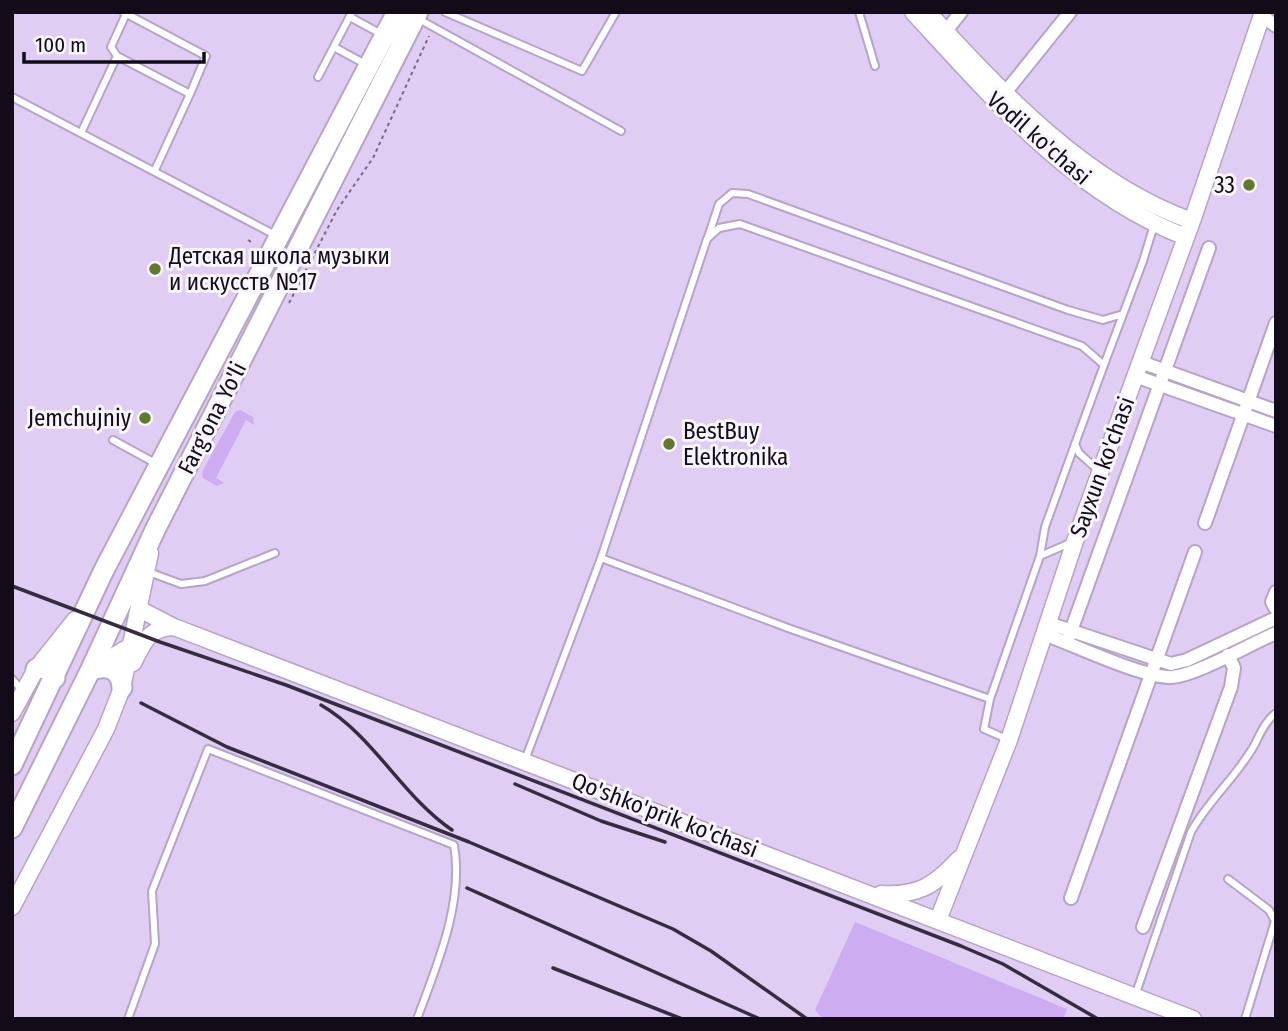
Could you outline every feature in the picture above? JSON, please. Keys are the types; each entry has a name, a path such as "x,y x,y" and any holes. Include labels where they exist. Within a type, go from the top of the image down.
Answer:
{"main road":[{"name":"Farg'ona Yo'li","path":"12,765 89,602 369,66 385,36 410,14"},
{"name":"Farg'ona Yo'li","path":"12,828 142,570 155,530 410,14"},
{"path":"36,669 49,667 55,678"},
{"path":"90,671 102,667 113,669 120,677 122,688"}],"street":[{"name":"Vodil ko'chasi","path":"913,12 1025,130 1103,192 1154,225 1189,229"},
{"name":"Vodil ko'chasi","path":"928,12 1004,94 1068,148 1115,183 1189,229"},
{"path":"946,32 961,12"},
{"path":"1004,94 1070,12"},
{"path":"1262,14 1276,26"},
{"name":"Sayxun ko'chasi","path":"938,920 1009,740 1075,541 1189,229 1262,14"},
{"path":"1069,636 1209,248"},
{"path":"1205,523 1276,323"},
{"path":"1138,369 1165,371 1276,411"},
{"path":"1138,369 1160,385 1276,426"},
{"path":"1071,898 1195,552"},
{"path":"122,688 139,609 142,570"},
{"path":"1276,592 1272,602 1276,609"},
{"path":"12,713 18,685 36,669 89,602"},
{"name":"Qo'shko'prik ko'chasi","path":"139,609 174,627 1193,1019"},
{"path":"1046,628 1171,664 1187,660 1276,618"},
{"path":"90,671 161,628 174,627"},
{"path":"1069,636 1150,674 1173,677 1276,632"},
{"path":"12,907 106,729 146,637"},
{"path":"1143,927 1231,687 1234,668 1228,655"},
{"path":"866,891 895,894 921,890 944,874 963,855"}],"lane":[{"path":"445,12 582,71 616,12"},
{"path":"859,12 875,66"},
{"path":"155,170 191,94 206,56 125,13 111,47 117,56 191,94"},
{"path":"410,14 621,131"},
{"path":"318,77 351,15 385,36"},
{"path":"334,47 369,66"},
{"path":"80,133 117,56"},
{"path":"13,100 155,170 279,238"},
{"path":"524,762 601,558 719,204 732,193 748,194 1068,310 1103,320 1123,314"},
{"path":"707,239 719,228 740,224 1082,346 1104,365"},
{"path":"1009,740 984,729 990,699 1040,556 1045,527 1154,225"},
{"path":"113,440 160,466"},
{"path":"1075,444 1079,453 1101,473"},
{"path":"1040,556 1075,541"},
{"path":"142,570 181,584 205,581 275,553"},
{"path":"601,558 990,699"},
{"path":"1134,997 1191,832 1203,810 1245,761 1271,716 1276,713"},
{"path":"128,1019 155,944 152,891 208,750 454,845 458,868 454,898 436,969 417,1019"},
{"path":"1228,879 1269,910 1275,921 1245,1019"}],"path":[{"path":"287,307 337,210 373,158 434,26"},
{"path":"248,240 253,243"}],"shaded area":[{"path":"240,410 253,417 254,425 246,420 216,478 224,483 217,486 203,478 202,472 235,412"},
{"path":"855,922 1067,1009 1063,1019 823,1019 815,1010"}],"railway":[{"path":"12,586 160,642 286,685 961,946 1003,964 1098,1019"},
{"path":"141,703 227,747 469,842 673,929 711,951 807,1019"},
{"path":"321,705 356,732 418,800 452,830"},
{"path":"515,784 601,821 665,842"},
{"path":"467,888 760,1019"},
{"path":"553,968 682,1019"}],"place":[{"name":"33","path":"1249,185"},
{"name":"Детская школа музыки и искусств №17","path":"155,269"},
{"name":"Jemchujniy","path":"145,418"},
{"name":"BestBuy Elektronika","path":"669,444"}]}
